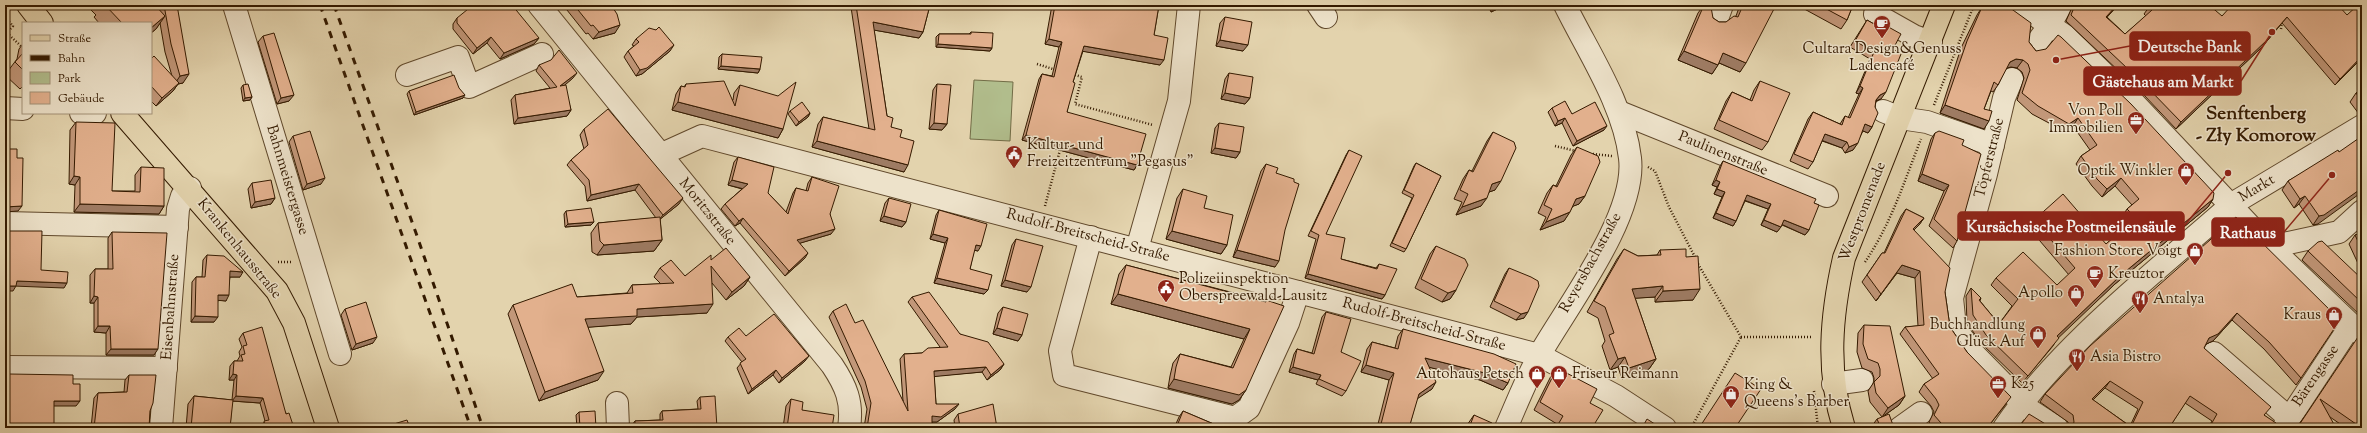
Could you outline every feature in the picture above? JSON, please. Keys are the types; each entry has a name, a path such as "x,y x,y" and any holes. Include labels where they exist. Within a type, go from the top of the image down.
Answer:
{"main road":[{"path":"28,5 41,22"},
{"name":"Westpromenade","path":"1844,428 1823,384 1831,337 1836,293 1844,258 1892,115 1931,42 1944,5"},
{"name":"Krankenhausstraße","path":"123,114 190,188 264,274 281,297 294,323 328,428"}],"street":[{"name":"Bahnmeistergasse","path":"234,5 340,354"},
{"name":"Moritzstraße","path":"539,5 832,365 844,384 852,412 849,428"},
{"path":"1137,249 1179,101 1188,5"},
{"name":"Reyersbachstraße","path":"1506,428 1539,355 1614,228 1625,200 1630,176 1630,158 1619,112 1565,5"},
{"name":"Markt","path":"2020,5 2070,41 2232,204 2362,126"},
{"path":"1875,14 1914,36 1931,42"},
{"path":"408,75 458,57 469,87 542,54"},
{"name":"Töpferstraße","path":"2012,79 2004,98 1952,298 1955,327 1971,351 2021,402 2057,428"},
{"path":"5,108 22,109"},
{"name":"Paulinenstraße","path":"1619,112 1827,196"},
{"path":"1892,115 1927,122 1993,145"},
{"name":"Rudolf-Breitscheid-Straße","path":"660,155 702,136 1539,355 1616,396 1665,428"},
{"name":"Eisenbahnstraße","path":"161,428 177,227 182,196 190,188"},
{"path":"2004,428 2021,402 2066,353 2128,295 2232,204 2270,247 2352,332"},
{"path":"2270,247 2339,232 2362,212"},
{"path":"5,223 177,227"},
{"path":"1091,237 1060,351 1064,375 1235,418 1249,408 1288,323 1298,292"},
{"name":"Bärengasse","path":"2286,423 2352,332"},
{"path":"2214,353 2286,423"},
{"path":"5,367 166,368"},
{"path":"1823,384 1862,380"},
{"path":"617,403 618,428"},
{"path":"1900,428 1921,413"}],"path":[{"path":"1861,267 1878,244 1890,221 1927,122 1974,5"},
{"path":"5,17 13,26 6,34 22,47"},
{"path":"2281,29 2283,17"},
{"path":"1037,64 1059,70"},
{"path":"1067,73 1082,77 1075,104 1171,129"},
{"path":"1555,146 1583,152"},
{"path":"1040,224 1060,150"},
{"path":"1590,154 1630,158 1655,171 1669,207 1701,270 1740,337"},
{"path":"1740,337 1812,337"},
{"path":"1691,428 1740,337"},
{"path":"1818,428 1823,384"}],"green space":[{"path":"974,80 1013,82 1010,141 970,139"}],"building":[{"path":"105,5 155,5 165,16 152,27 152,22 121,22"},
{"path":"164,5 177,5 189,74 180,76 171,44"},
{"path":"473,5 512,5 539,38 504,53 491,37 477,48 457,23 457,18"},
{"path":"574,5 611,5 617,14 620,25 599,32 593,25 591,26"},
{"path":"856,5 930,5 923,32 873,22 887,116 893,118 891,127 902,130 900,137 914,141 908,165 817,141 823,117 875,130"},
{"path":"1055,5 1159,5 1154,35 1168,38 1164,60 1084,46 1073,82 1075,83 1067,112 1146,134 1137,165 1026,135 1042,74 1054,77 1062,42 1049,39"},
{"path":"1704,5 1711,7 1713,18 1719,22 1726,22 1734,16 1738,17 1743,5 1771,5 1775,7 1746,63 1723,53 1718,65 1684,51"},
{"path":"1819,5 1853,5 1847,20"},
{"path":"1989,5 2006,5 2031,23 2029,42 2036,51 2046,49 2058,35 2061,37 2131,104 2214,193 2213,199 2120,276 2057,336 2059,338 2028,376 1986,335 1973,315 1971,288 1981,298 1979,300 1999,324 2018,299 1996,278 2023,252 2057,285 2075,268 2034,220 2063,194 2106,244 2136,218 2127,209 2139,199 2121,178 2107,189 2097,179 2081,156 2097,145 2078,118 2069,124 2038,106 2022,93 2030,70 2028,64 2023,60 2016,59 2010,62 1998,85 1994,82 1984,109 1992,111 1989,121 1945,105 1967,41 1982,7"},
{"path":"2075,5 2117,5 2106,17 2125,34 2152,10 2149,7 2151,5 2209,5 2222,16 2232,5 2338,5 2347,15 2358,5 2362,5 2362,56 2340,79 2287,17 2267,40 2181,122 2147,87 2071,15"},
{"path":"1225,17 1252,22 1248,45 1220,40"},
{"path":"1867,20 1874,24 1876,20 1901,34 1893,49 1901,54 1886,92 1880,95 1876,100 1875,107 1878,113 1872,127 1865,124 1858,143 1849,147 1847,142 1825,134 1813,162 1794,154 1813,112 1842,125 1845,116 1850,118 1863,88 1860,86 1874,52 1855,41"},
{"path":"659,27 674,45 647,68 640,70 628,51 639,42 636,39 649,28 656,30"},
{"path":"971,32 993,33 992,48 938,44 939,34 971,34"},
{"path":"274,33 294,95 281,98 263,36"},
{"path":"559,50 577,73 560,86 566,85 571,110 518,118 515,95 557,87 539,65 551,60"},
{"path":"22,54 22,69 15,62"},
{"path":"722,54 762,57 760,69 721,66"},
{"path":"154,56 179,83 162,98 152,87 152,58"},
{"path":"1229,73 1253,77 1250,98 1225,93"},
{"path":"454,75 459,88 465,95 416,112 409,91"},
{"path":"724,81 735,106 740,85 778,96 796,82 783,129 678,102 681,86 685,87 686,84"},
{"path":"1760,81 1790,93 1768,142 1719,120 1732,92 1752,101"},
{"path":"248,84 252,97 245,98 243,85"},
{"path":"937,84 951,85 947,124 934,123"},
{"path":"2362,88 2362,101 2356,93"},
{"path":"1565,101 1572,114 1595,102 1607,126 1577,141 1565,118 1558,121 1552,108"},
{"path":"802,102 810,113 799,122 790,111"},
{"path":"608,109 683,198 663,215 639,184 591,195 589,180 571,160 588,145 584,129"},
{"path":"76,122 115,123 112,191 140,192 141,167 164,168 164,206 80,204 80,177 74,176"},
{"path":"1219,123 1244,127 1240,152 1215,148"},
{"path":"310,131 325,178 307,184 293,136"},
{"path":"1939,131 1964,140 1962,145 1981,154 1957,241 1934,219 1949,185 1922,174 1935,133"},
{"path":"1493,132 1514,142 1516,148 1501,181 1492,184 1487,198 1462,207 1468,194 1460,190 1469,170 1473,172"},
{"path":"2362,136 2362,188 2324,215 2319,216 2305,196 2300,199 2288,181 2338,150 2339,152"},
{"path":"1577,147 1598,156 1600,162 1585,196 1576,199 1570,212 1546,222 1552,209 1544,205 1553,185 1557,187"},
{"path":"5,149 17,149 17,158 23,158 22,206 5,207"},
{"path":"1349,150 1362,156 1326,234 1345,238 1341,259 1377,269 1379,264 1397,269 1385,295 1308,274 1319,235 1311,231"},
{"path":"738,157 774,167 768,193 788,214 796,188 808,191 812,177 839,186 830,214 835,229 797,240 808,253 789,271 743,218 739,221 725,204 748,184 732,180"},
{"path":"1723,161 1816,199 1814,203 1819,205 1809,230 1784,220 1781,227 1764,220 1771,204 1747,195 1736,221 1716,213 1725,192 1717,189 1720,182 1716,180"},
{"path":"1416,163 1441,176 1406,249 1392,243 1414,195 1404,190"},
{"path":"1266,164 1278,168 1276,173 1294,179 1294,182 1299,184 1285,230 1279,261 1237,250"},
{"path":"271,180 275,198 255,202 252,183"},
{"path":"1183,189 1207,196 1204,208 1233,215 1227,245 1172,231"},
{"path":"889,198 911,204 906,222 884,216"},
{"path":"591,208 594,222 568,224 566,211"},
{"path":"1906,209 1924,218 1913,229 1950,268 1945,292 1950,327 1967,352 2011,397 1987,428 1933,428 1941,423 1934,415 1939,405 1924,384 1939,374 1905,327 1924,325 1920,271 1902,265 1881,294 1867,275 1882,253 1885,253"},
{"path":"939,210 987,224 981,246 976,245 970,269 992,275 988,290 937,278 948,238 933,234"},
{"path":"660,217 662,240 604,245 600,241 598,223"},
{"path":"2236,217 2340,320 2301,378 2269,342 2237,313 2218,334 2209,338 2204,348 2271,407 2264,415 2276,423 2279,428 2209,428 2217,414 2190,396 2169,428 2072,428 2074,422 2073,415 2045,394 2090,346","holes":["2110,381 2143,402 2131,427 2092,399"]},
{"path":"5,230 42,231 41,270 68,272 67,283 17,281 16,286 5,286"},
{"path":"112,232 167,233 158,349 111,349 110,326 98,326 98,297 94,296 95,269 113,269"},
{"path":"2362,233 2362,250 2355,235"},
{"path":"1016,239 1043,246 1031,287 1005,280"},
{"path":"2322,241 2362,279 2362,303 2308,251 2318,242"},
{"path":"1436,246 1465,259 1468,265 1456,290 1448,293 1421,279"},
{"path":"726,248 750,277 732,292 711,266 713,304 637,309 637,316 585,319 604,371 545,392 513,305 572,284 577,297 633,293 632,285 674,283 660,268 671,260 685,276 711,255 711,260"},
{"path":"1624,249 1638,256 1661,255 1660,250 1686,249 1686,257 1698,256 1700,289 1663,291 1663,286 1632,289 1656,359 1629,368 1625,357 1618,359 1609,335 1614,333 1605,307 1594,301"},
{"path":"207,255 224,256 243,272 230,271 229,295 218,295 218,317 195,316 196,277 205,277"},
{"path":"1126,265 1266,302 1266,300 1284,306 1246,390 1239,395 1174,379 1180,354 1233,368 1250,329 1118,294"},
{"path":"1509,268 1538,281 1539,286 1528,312 1521,314 1494,301"},
{"path":"929,292 960,334 988,342 1004,364 991,375 986,367 934,371 936,404 959,404 941,417 932,416 932,428 867,428 871,403 865,381 833,311 846,304 855,323 863,320 908,411 904,354 922,353 928,348 948,347 912,297"},
{"path":"366,302 377,337 356,344 345,309"},
{"path":"1003,307 1028,314 1022,335 997,328"},
{"path":"1326,312 1351,319 1341,352 1361,361 1346,391 1319,379 1321,375 1293,367 1297,349 1314,354"},
{"path":"774,314 809,356 782,378 776,370 752,389 740,363 746,359 728,337 739,328 746,336"},
{"path":"1864,325 1890,326 1905,396 1888,408 1876,393 1874,382 1880,376 1880,369 1878,363 1868,359 1863,344"},
{"path":"262,327 286,414 289,413 294,428 266,428 264,421 269,420 263,398 236,396 237,375 233,374 234,361 243,361 241,355 245,354 243,346 247,345 243,333"},
{"path":"1403,329 1494,354 1516,364 1508,383 1485,373 1425,358 1436,382 1419,394 1409,428 1380,428 1394,373 1366,365 1372,342 1398,349"},
{"path":"2358,337 2362,340 2362,424 2359,421 2356,424 2320,399 2336,428 2297,428"},
{"path":"1557,368 1597,389 1590,403 1603,410 1592,428 1556,428 1563,416 1540,402"},
{"path":"5,373 73,375 73,384 80,384 80,401 54,401 54,427 5,426"},
{"path":"1735,373 1761,389 1735,428 1699,428"},
{"path":"129,375 156,375 153,403 150,411 149,428 94,428 98,393 127,392"},
{"path":"194,396 233,400 230,428 191,428"},
{"path":"715,396 717,428 635,428 635,421 663,420 662,411 701,409 700,397"},
{"path":"791,399 803,402 802,410 834,415 832,428 787,428"},
{"path":"993,404 997,428 960,428 958,414"},
{"path":"595,411 596,428 580,428 579,412"},
{"path":"1183,411 1223,428 1182,428 1177,426"},
{"path":"1889,414 1894,428 1881,428 1877,419"},
{"path":"2029,414 2052,428 2018,428"},
{"path":"1474,415 1492,423 1490,428 1469,428"},
{"path":"1647,419 1661,428 1642,428"},
{"path":"407,420 410,428 384,428 384,427"}],"railway":[{"path":"320,5 471,428"},
{"path":"334,5 416,233 483,428"}],"place":[{"name":"Gästehaus am Markt","path":"2272,32"},
{"name":"Cultara Design&Genuss Ladencafé","path":"1882,39"},
{"name":"Deutsche Bank","path":"2056,60"},
{"name":"Von Poll Immobilien","path":"2136,135"},
{"name":"Kultur- und Freizeitzentrum \"Pegasus\"","path":"1014,169"},
{"name":"Kursächsische Postmeilensäule","path":"2228,173"},
{"name":"Rathaus","path":"2332,175"},
{"name":"Optik Winkler","path":"2186,186"},
{"name":"Fashion Store Voigt","path":"2195,266"},
{"name":"Kreuztor","path":"2095,289"},
{"name":"Polizeiinspektion Oberspreewald-Lausitz","path":"1166,303"},
{"name":"Apollo","path":"2076,308"},
{"name":"Antalya","path":"2140,314"},
{"name":"Kraus","path":"2334,330"},
{"name":"Buchhandlung Glück Auf","path":"2038,349"},
{"name":"Asia Bistro","path":"2077,372"},
{"name":"Autohaus Petsch","path":"1537,389"},
{"name":"Friseur Reimann","path":"1559,389"},
{"name":"K25","path":"1998,399"},
{"name":"King & Queens's Barber","path":"1731,409"}],"district":[{"name":"Senftenberg - Zły Komorow","path":"2256,125"}]}
